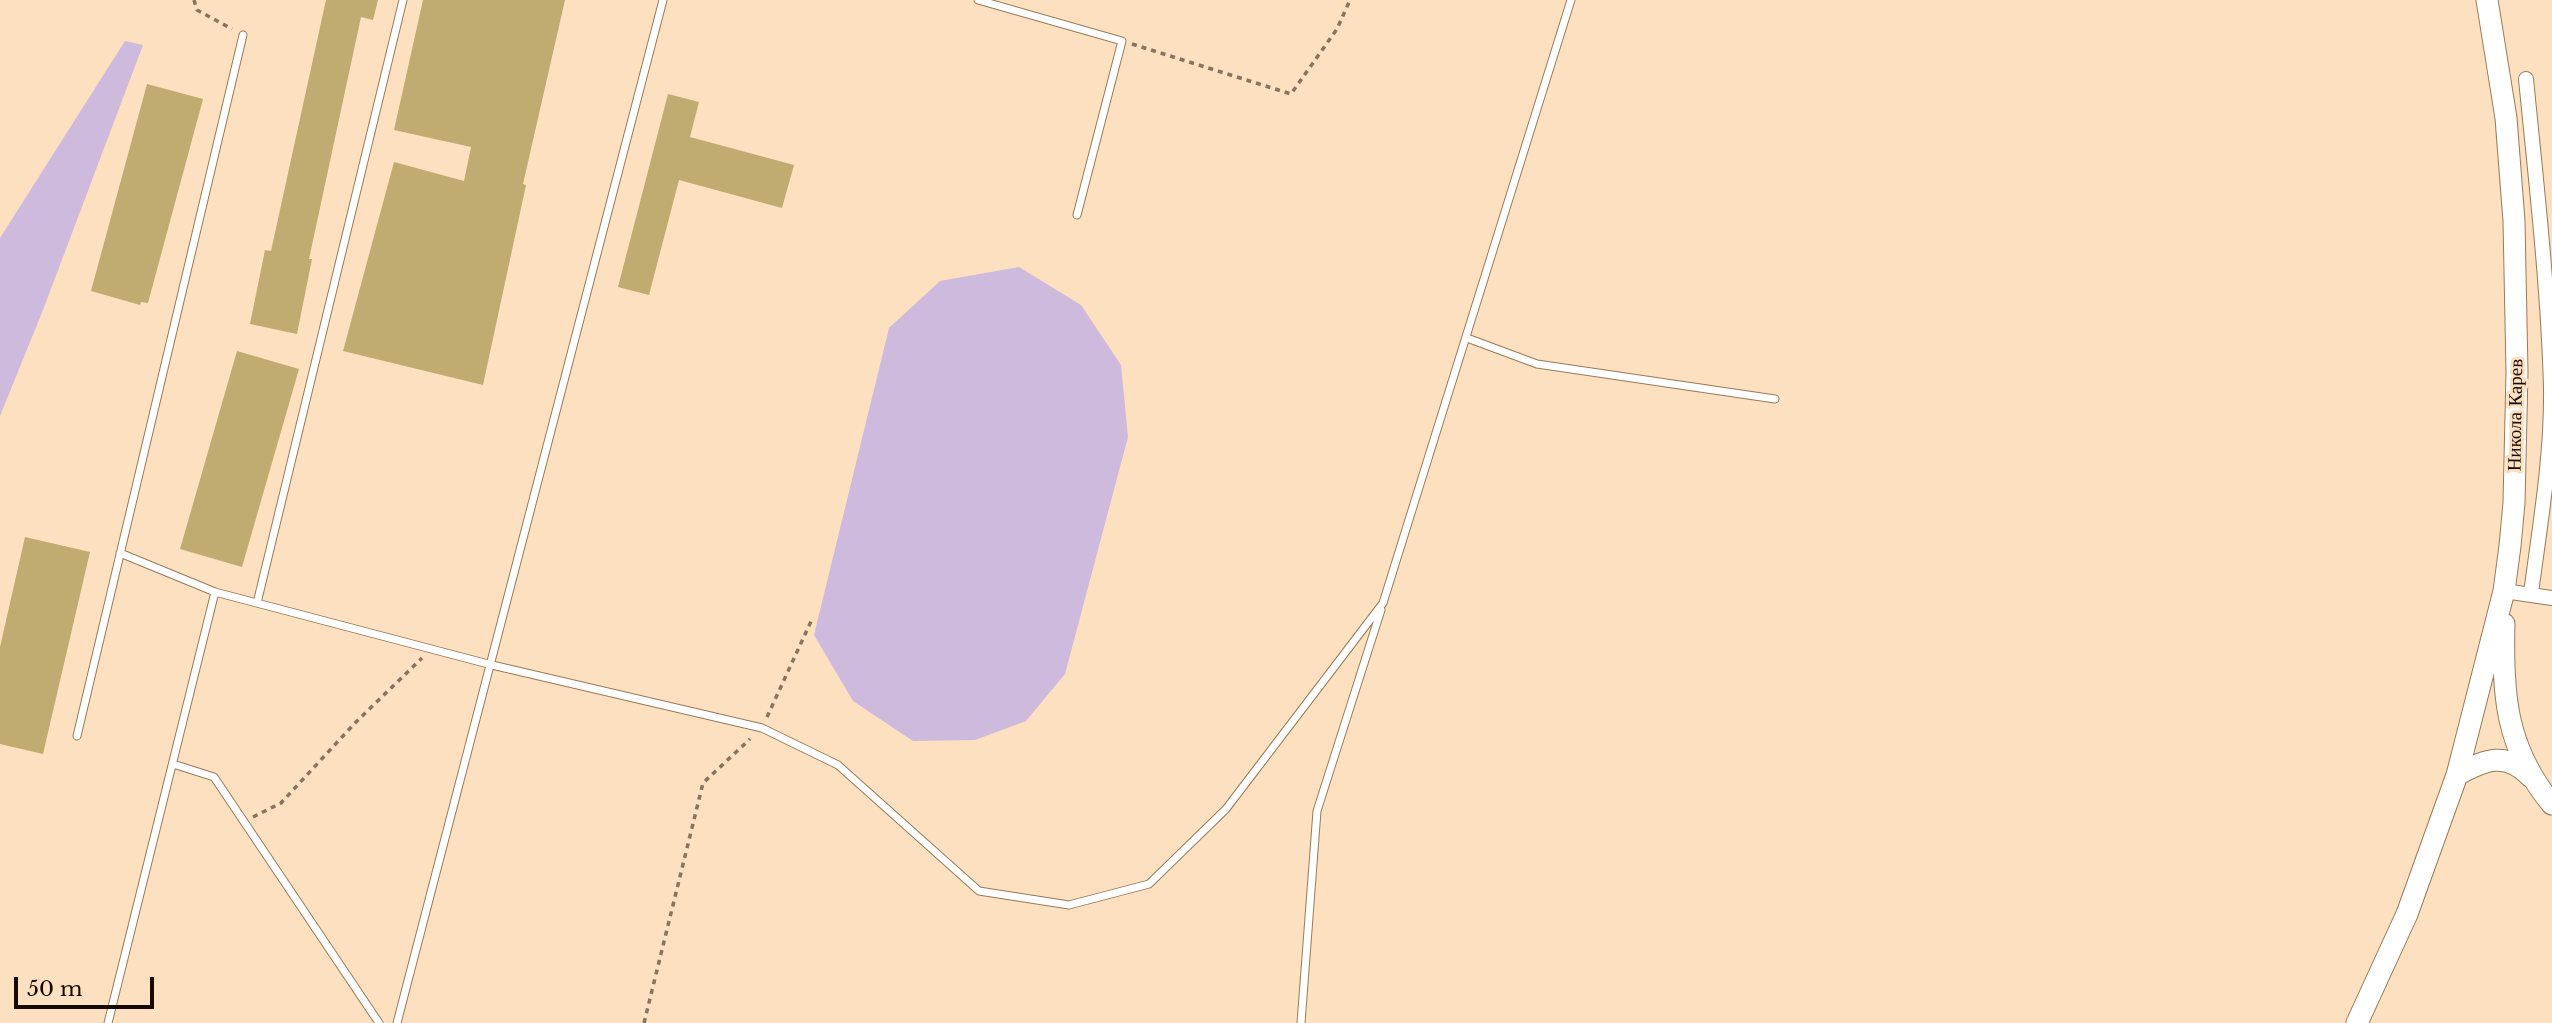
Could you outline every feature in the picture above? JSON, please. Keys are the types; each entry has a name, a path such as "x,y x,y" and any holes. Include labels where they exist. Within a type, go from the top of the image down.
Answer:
{"street":[{"name":"Никола Карев","path":"2357,1023 2391,952 2457,775 2504,591 2514,503 2518,315 2507,130 2487,0"},
{"path":"2526,79 2540,225 2551,389 2546,482 2531,593"},
{"path":"2534,781 2517,747 2509,721 2503,677 2504,591 2552,598"},
{"path":"2457,775 2481,763 2508,760 2520,766 2552,804"}],"lane":[{"path":"257,603 403,0"},
{"path":"397,1023 663,0"},
{"path":"978,0 1122,41 1077,215"},
{"path":"1301,1023 1317,811 1571,0"},
{"path":"77,736 243,35"},
{"path":"1467,338 1537,363 1775,399"},
{"path":"120,553 215,592 492,665 762,728 838,765 979,891 1069,905 1149,884 1226,809 1383,603"},
{"path":"108,1023 215,592"},
{"path":"173,764 214,778 379,1023"}],"path":[{"path":"194,0 197,10 243,35"},
{"path":"1122,41 1292,94 1337,29 1350,0"},
{"path":"644,1023 704,783 762,728 813,617"},
{"path":"244,821 281,803 355,723 431,649"}],"shaded area":[{"path":"125,41 143,45 0,416 0,238"},
{"path":"1019,267 1081,305 1121,365 1128,437 1065,674 1026,721 975,740 913,741 853,701 814,635 889,328 940,281"}],"building":[{"path":"326,0 378,0 373,20 361,17 309,259 312,259 297,334 250,324 265,250 271,251"},
{"path":"423,0 565,0 523,184 526,185 483,385 343,351 394,162 464,181 471,147 394,130"},
{"path":"147,84 203,99 148,303 141,302 140,305 91,291"},
{"path":"668,94 699,102 690,137 794,165 782,208 679,180 649,295 618,287"},
{"path":"237,351 299,369 242,567 180,549"},
{"path":"25,537 90,552 43,754 0,744 0,647"}]}
